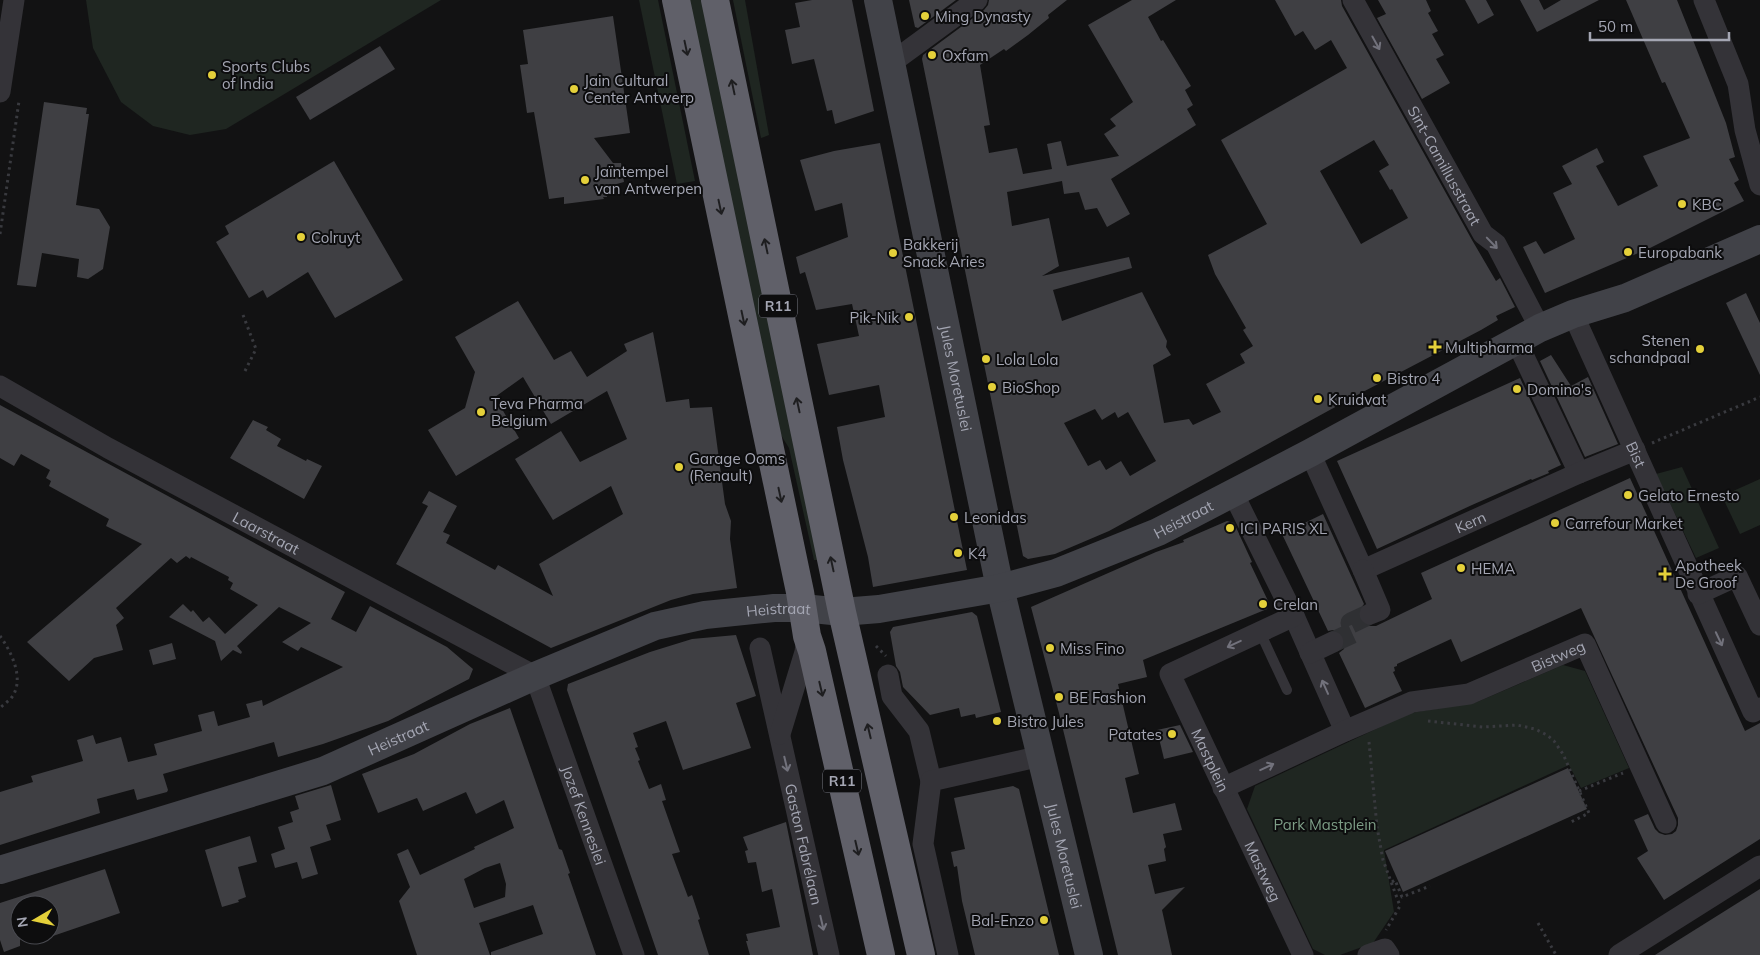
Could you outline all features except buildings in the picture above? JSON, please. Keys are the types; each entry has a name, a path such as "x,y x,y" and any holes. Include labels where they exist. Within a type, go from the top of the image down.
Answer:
{"highway":[{"name":"R11","path":"676,0 803,608 807,636 881,955"},
{"name":"R11","path":"715,0 842,612 921,955"}],"street":[{"path":"10,94 14,0"},
{"name":"Jules Moretuslei","path":"878,0 1000,588 1089,955"},
{"path":"891,63 977,0"},
{"name":"Sint-Camillusstraat","path":"1353,0 1482,234 1496,244 1540,328"},
{"path":"1704,0 1738,84 1745,130 1760,185"},
{"path":"1540,328 1573,314 1625,298 1760,239"},
{"name":"Bist","path":"1573,314 1753,712 1760,708"},
{"name":"Heistraat","path":"0,870 323,771 535,676 655,626 705,615 774,608 803,608 842,612 879,609 1000,588 1056,573 1158,532 1310,453 1540,328"},
{"path":"1516,340 1579,473"},
{"name":"Laarstraat","path":"0,386 108,448 535,676"},
{"name":"Kern","path":"1363,570 1579,473 1635,450"},
{"path":"1310,453 1380,610 1370,614"},
{"path":"1233,493 1294,616 1346,731"},
{"path":"1698,594 1737,576 1760,625"},
{"name":"Mastplein","path":"1294,616 1170,674 1223,788 1346,731"},
{"name":"Gaston Fabrélaan","path":"780,734 805,652 807,636"},
{"path":"1310,653 1333,642"},
{"name":"Bistweg","path":"1346,731 1412,702 1469,694 1584,644 1666,823"},
{"name":"Gaston Fabrélaan","path":"760,648 829,955"},
{"path":"888,675 892,696 920,731 931,781 923,844 948,955"},
{"name":"Jozef Kenneslei","path":"535,676 634,955"},
{"path":"931,781 1041,756"},
{"name":"Mastweg","path":"1223,788 1303,955"},
{"path":"1619,955 1760,866"}],"lane":[{"path":"1260,632 1287,690"}],"path":[{"path":"0,234 10,94"},
{"path":"243,315 256,348 244,373"},
{"path":"1635,450 1760,397"},
{"path":"0,636 14,662 18,676 13,695 0,708"},
{"path":"1420,722 1427,721 1483,728 1517,725 1535,729 1554,741 1563,754 1589,813 1569,823"},
{"path":"1376,738 1369,742 1377,827 1383,860 1400,906 1381,938 1381,953"},
{"path":"1580,791 1640,766"},
{"path":"1392,882 1395,880 1402,897 1430,886"},
{"path":"1538,923 1556,955"}],"green space":[{"name":"Sports Clubs of India","path":"86,0 441,0 226,129 190,135 153,126 121,102 93,48"},
{"path":"639,0 658,0 695,181 677,184"},
{"path":"688,0 705,0 821,560 814,560 789,448 779,432"},
{"path":"733,0 745,0 769,135 761,138"},
{"path":"1682,467 1719,548 1696,558 1656,474"},
{"path":"1760,479 1760,525 1740,534 1722,496"},
{"name":"Park Mastplein","path":"1563,665 1585,671 1629,768 1581,788 1569,765 1384,850 1394,912 1373,943 1340,955 1325,955 1313,949 1247,809 1255,786 1410,713 1477,702"}],"tunnel":[{"path":"1333,642 1355,632 1351,623 1370,614"}],"place":[{"name":"Ming Dynasty","path":"925,16"},
{"name":"Oxfam","path":"932,55"},
{"name":"Sports Clubs of India","path":"212,75"},
{"name":"Jain Cultural Center Antwerp","path":"574,89"},
{"name":"Jaïntempel van Antwerpen","path":"585,180"},
{"name":"KBC","path":"1682,204"},
{"name":"Colruyt","path":"301,237"},
{"name":"Europabank","path":"1628,252"},
{"name":"Bakkerij Snack Aries","path":"893,253"},
{"name":"Pik-Nik","path":"909,317"},
{"name":"Multipharma","path":"1435,347"},
{"name":"Stenen schandpaal","path":"1700,349"},
{"name":"Lola Lola","path":"986,359"},
{"name":"Bistro 4","path":"1377,378"},
{"name":"BioShop","path":"992,387"},
{"name":"Domino's","path":"1517,389"},
{"name":"Kruidvat","path":"1318,399"},
{"name":"Teva Pharma Belgium","path":"481,412"},
{"name":"Garage Ooms (Renault)","path":"679,467"},
{"name":"Gelato Ernesto","path":"1628,495"},
{"name":"Leonidas","path":"954,517"},
{"name":"Carrefour Market","path":"1555,523"},
{"name":"ICI PARIS XL","path":"1230,528"},
{"name":"K4","path":"958,553"},
{"name":"HEMA","path":"1461,568"},
{"name":"Apotheek De Groof","path":"1665,574"},
{"name":"Crelan","path":"1263,604"},
{"name":"Miss Fino","path":"1050,648"},
{"name":"BE Fashion","path":"1059,697"},
{"name":"Bistro Jules","path":"997,721"},
{"name":"Patates","path":"1172,734"},
{"name":"Bal-Enzo","path":"1044,920"}]}
